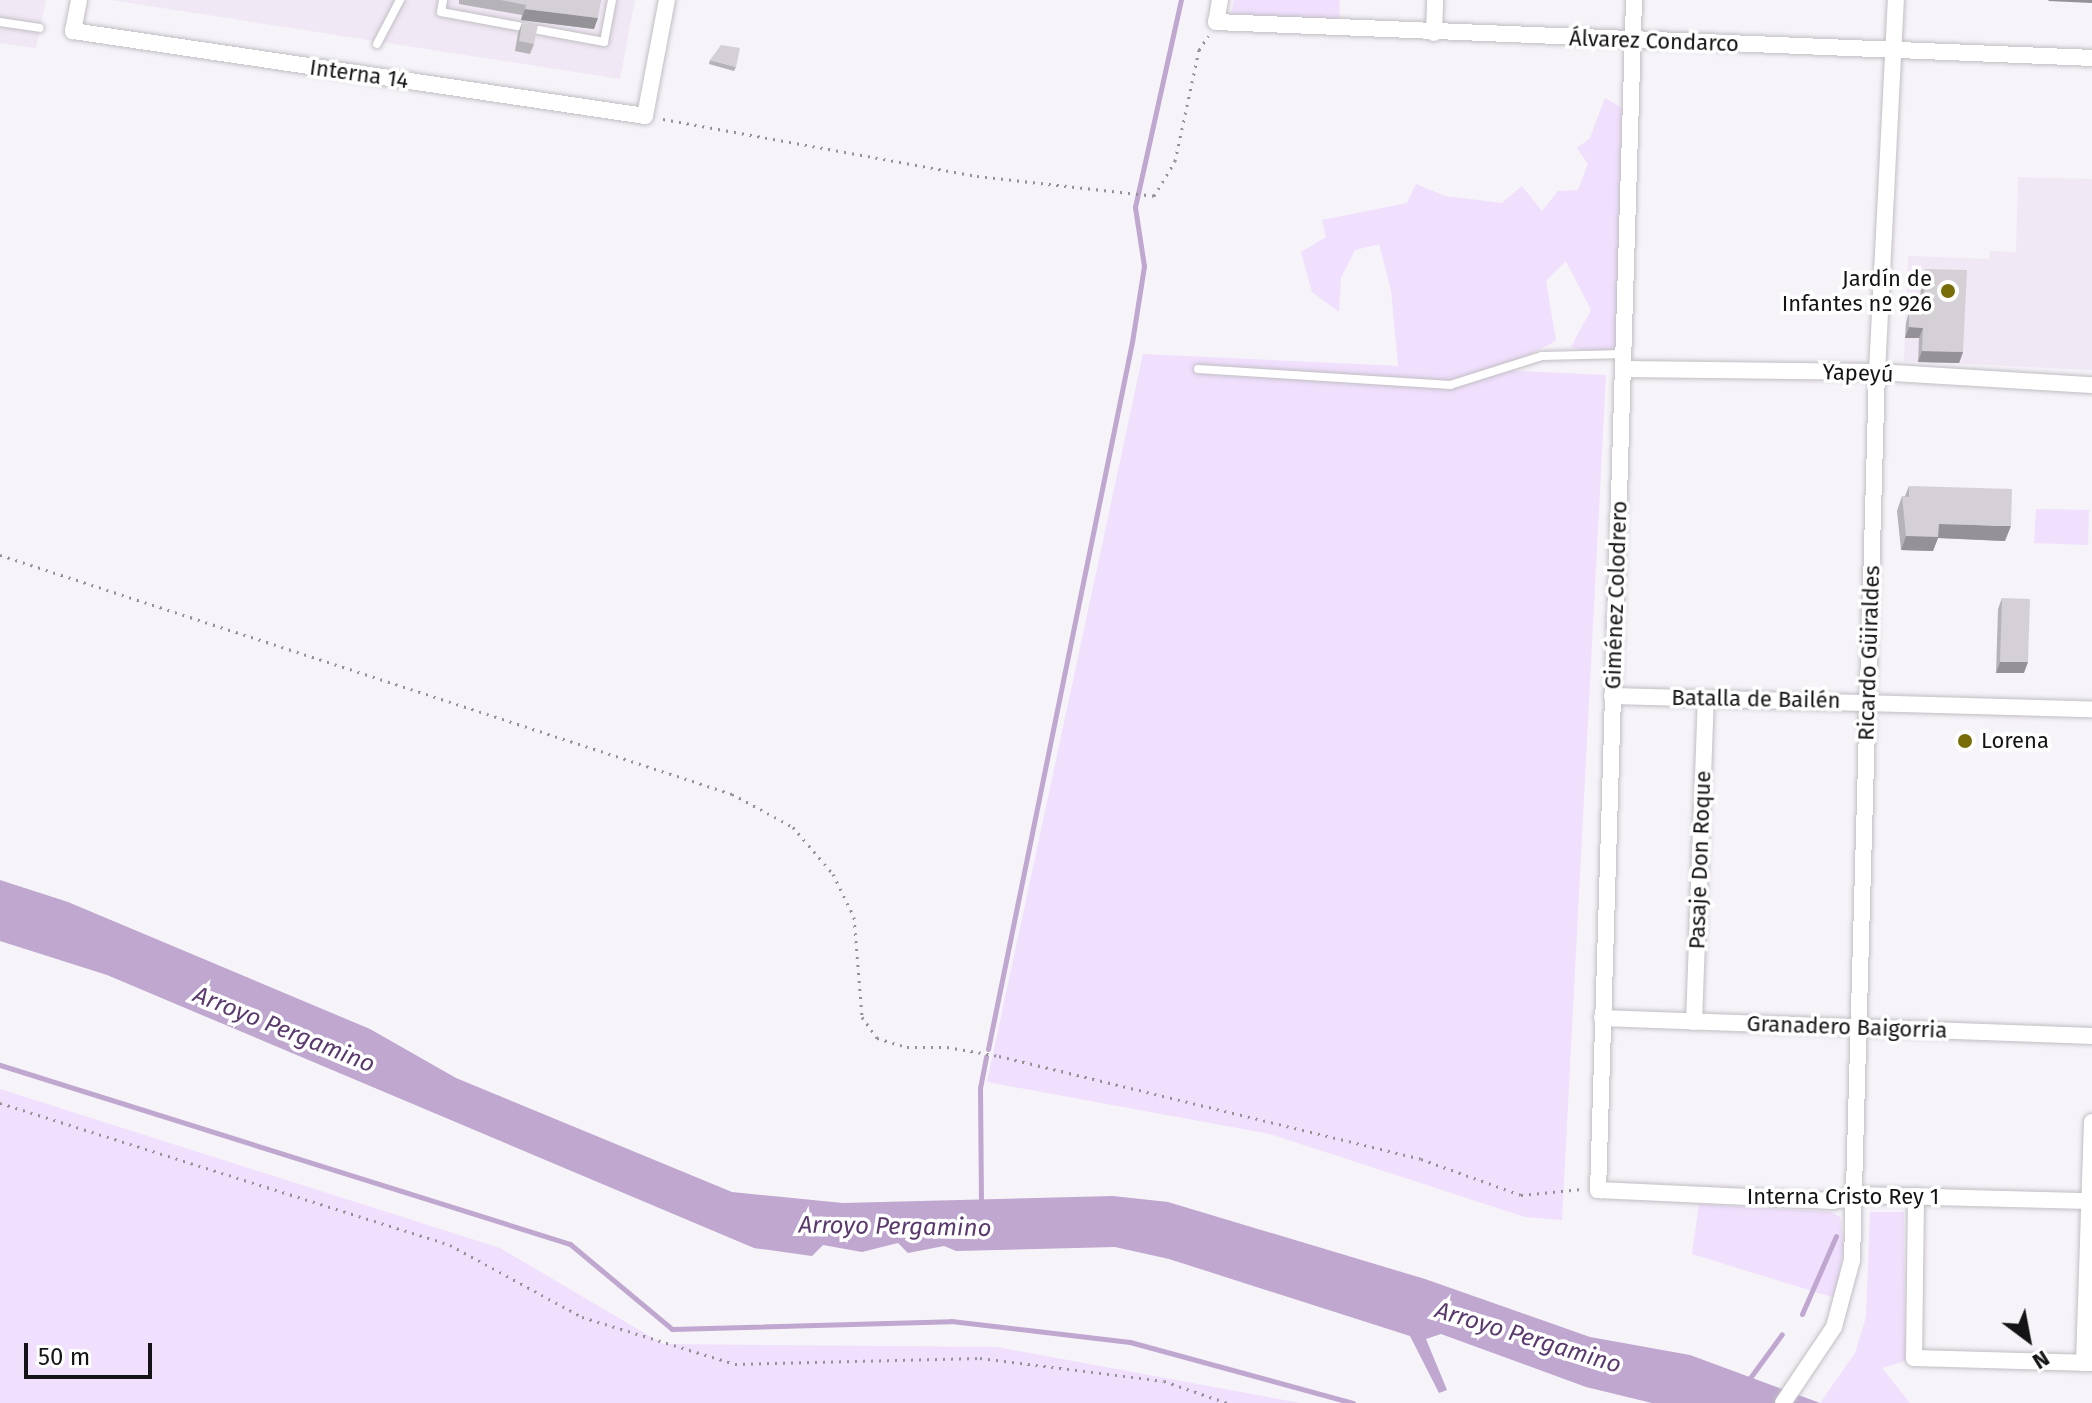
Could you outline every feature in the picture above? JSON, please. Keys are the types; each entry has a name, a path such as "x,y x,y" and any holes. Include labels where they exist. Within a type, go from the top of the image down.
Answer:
{"street":[{"name":"Interna 14","path":"79,0 73,31 645,116"},
{"path":"645,116 667,0"},
{"path":"1216,22 1220,0"},
{"path":"1434,33 1435,0"},
{"name":"Giménez Colodrero","path":"1598,1190 1634,0"},
{"name":"Ricardo Güiraldes","path":"1783,1403 1843,1306 1852,1260 1877,372 1896,0"},
{"name":"Álvarez Condarco","path":"1216,22 2092,58"},
{"name":"Yapeyú","path":"1624,361 2092,385"},
{"name":"Batalla de Bailén","path":"1612,696 2092,709"},
{"name":"Pasaje Don Roque","path":"1694,1022 1706,699"},
{"name":"Granadero Baigorria","path":"1602,1018 2092,1036"},
{"path":"1916,1196 1914,1358 2088,1363 2092,1122"},
{"name":"Interna Cristo Rey 1","path":"1598,1190 1833,1201 1855,1195 2089,1201"}],"lane":[{"path":"377,44 400,0"},
{"path":"443,0 441,12 604,42 612,0"},
{"path":"0,22 40,28"},
{"path":"1198,369 1450,385 1542,356 1624,361"}],"path":[{"path":"645,116 977,176 1154,196 1175,161 1199,50 1216,22"},
{"path":"0,555 732,794 793,827 833,874 854,917 862,1017 877,1038 907,1047 947,1047 999,1056 1421,1159 1521,1195 1598,1190"},
{"path":"0,1103 450,1245 582,1317 735,1364 980,1358 1164,1381 1227,1403"}],"shaded area":[{"path":"0,0 46,0 36,48 0,43"},
{"path":"111,0 635,0 620,79"},
{"path":"1234,0 1340,0 1339,20 1231,14"},
{"path":"1605,98 1622,108 1627,145 1619,345 1599,354 1571,347 1591,310 1566,261 1546,281 1556,341 1498,370 1606,375 1562,1220 1525,1217 1270,1134 987,1082 1143,354 1398,366 1391,290 1379,244 1355,250 1341,278 1339,312 1312,292 1301,252 1326,237 1322,220 1407,203 1416,184 1445,196 1502,203 1522,186 1542,211 1558,191 1578,190 1588,164 1577,148 1590,138"},
{"path":"2018,177 2092,179 2092,370 1904,361 1908,256 1989,259 1990,251 2016,252"},
{"path":"2036,509 2089,510 2088,545 2034,543"},
{"path":"0,1089 500,1248 663,1344 997,1347 1300,1403 0,1403"},
{"path":"1699,1204 1831,1212 1840,1217 1844,1245 1835,1298 1692,1254"},
{"path":"1870,1212 1904,1212 1905,1361 1882,1368 1910,1403 1820,1403 1855,1353 1866,1317"}],"water":[{"name":"Arroyo Pergamino","path":"0,880 68,902 370,1029 456,1078 732,1192 843,1203 1113,1196 1168,1202 1425,1279 1590,1337 1690,1355 1820,1403 1652,1403 1586,1387 1441,1334 1426,1339 1447,1390 1439,1393 1410,1336 1169,1259 1115,1247 956,1251 944,1246 908,1253 898,1243 862,1252 823,1245 812,1256 754,1248 107,975 0,941"}],"building":[{"path":"501,0 601,0 598,18 525,9 526,5"},
{"path":"522,23 538,25 534,44 519,41"},
{"path":"721,45 740,48 736,67 710,60"},
{"path":"1925,269 1967,270 1963,352 1922,351 1923,328 1909,327 1909,312 1923,313"},
{"path":"1909,486 2012,489 2011,526 1939,524 1938,537 1906,536 1902,496 1909,497"},
{"path":"2002,598 2030,599 2028,662 2000,662"}],"waterway":[{"path":"988,1049 1132,342 1144,266 1135,207 1181,0"},
{"name":"Arroyo Pergamino","path":"981,1203 980,1088 986,1057"},
{"path":"0,1065 570,1244 672,1329 951,1321 1130,1342 1353,1403"},
{"path":"1802,1314 1836,1236"},
{"path":"1747,1382 1782,1334"}],"place":[{"name":"Jardín de Infantes nº 926","path":"1948,291"},
{"name":"Lorena","path":"1965,741"}]}
